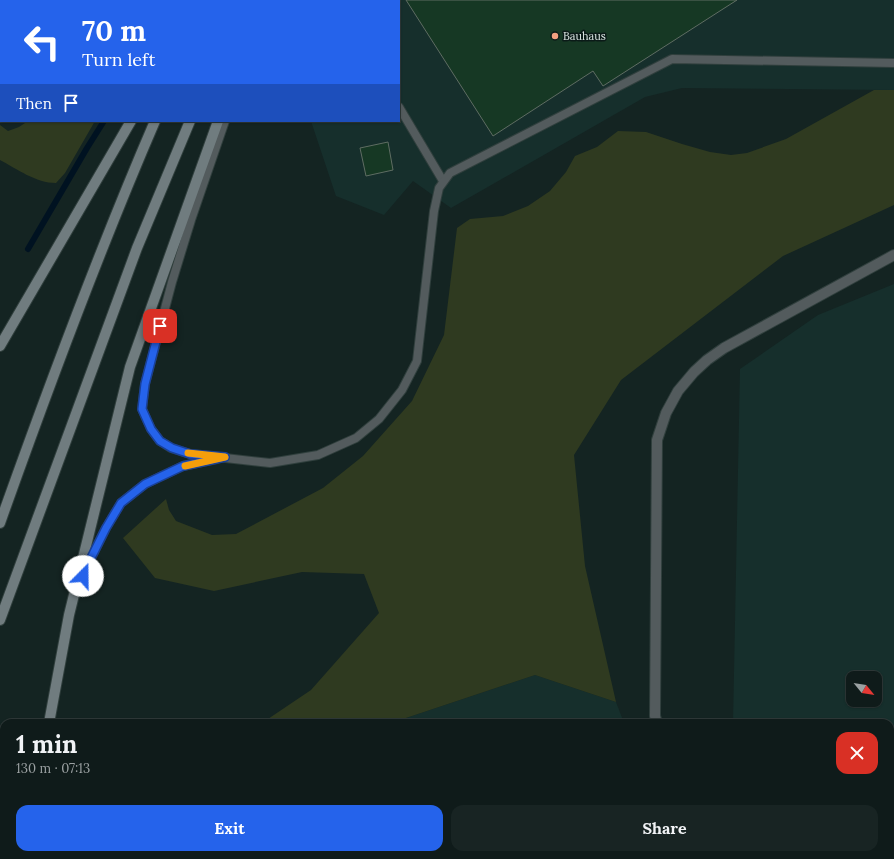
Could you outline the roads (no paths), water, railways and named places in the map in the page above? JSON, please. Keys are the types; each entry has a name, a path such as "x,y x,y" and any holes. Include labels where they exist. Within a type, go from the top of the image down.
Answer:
{"main road":[{"path":"0,346 130,122"},
{"path":"0,523 50,385 132,174 155,122"},
{"path":"0,620 137,248 190,122"},
{"path":"50,719 69,615 130,367 218,122"}],"street":[{"path":"656,719 657,440 666,413 678,391 694,372 724,348 894,255"}],"lane":[{"path":"225,122 191,220 172,282 145,384 142,409 151,429 160,441 172,448 190,454 270,463 318,455 356,438 379,419 402,390 417,361 438,188 450,173 672,59 894,63"},
{"path":"400,109 444,181"},
{"path":"69,615 88,564 106,528 121,503 145,484 183,466 225,457"}],"waterway":[{"path":"28,249 103,122"}],"place":[{"name":"Bauhaus","path":"555,36"}]}
